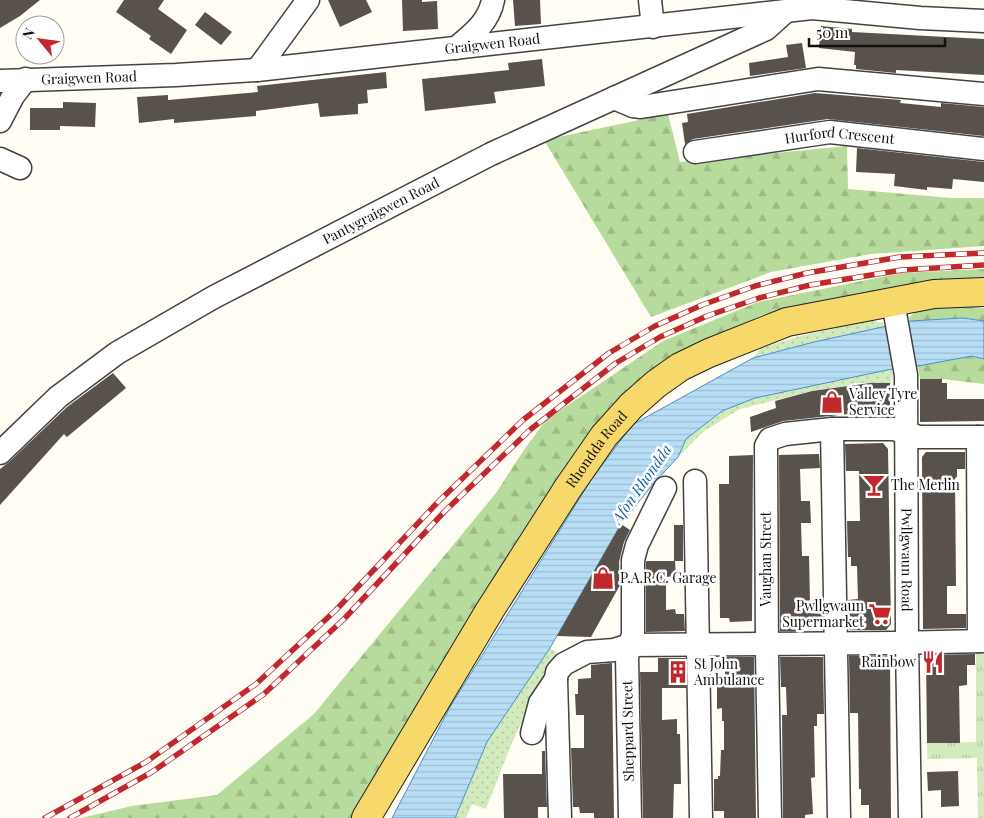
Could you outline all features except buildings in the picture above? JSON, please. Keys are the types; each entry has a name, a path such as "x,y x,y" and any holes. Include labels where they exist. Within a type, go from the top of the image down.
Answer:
{"main road":[{"name":"Rhondda Road","path":"366,818 490,610 562,496 604,436 631,406 656,384 680,367 745,338 787,322 895,311 934,294 984,292"}],"street":[{"path":"257,70 308,0"},
{"path":"456,48 474,34 485,21 493,0"},
{"path":"650,0 653,26"},
{"name":"Graigwen Road","path":"0,81 176,75 257,70 786,11 813,4 921,9 984,21"},
{"name":"Pantygraigwen Road","path":"0,453 58,397 117,353 214,296 491,154 766,29 786,11"},
{"path":"0,121 13,96 26,79"},
{"path":"614,98 640,107 818,79 984,94"},
{"name":"Hurford Crescent","path":"696,152 830,132 984,149"},
{"name":"Pwllgwaun Road","path":"895,311 906,375 910,818"},
{"path":"832,429 839,818"},
{"name":"Vaughan Street","path":"770,818 766,446 770,439 784,434 832,429 894,429 919,437 981,437"},
{"path":"560,818 557,672 564,664 587,652 614,650 630,645 981,641 981,437"},
{"path":"695,480 702,818"},
{"name":"Sheppard Street","path":"630,818 627,658 633,634 633,560 636,545 665,488"},
{"path":"532,733 540,703 556,679"}],"green space":[{"path":"668,114 680,162 847,146 848,189 951,198 984,198 984,246 871,254 771,272 651,317 544,140"},
{"path":"984,269 984,283 904,286 762,315 667,362 611,405 351,818 81,818 132,806 217,795 314,714 496,493 546,420 663,341 758,302 901,273"},
{"path":"962,306 984,308 984,321 963,318 910,321 909,318 920,310 934,307"},
{"path":"870,320 883,323 884,327 814,342 753,358 761,348 796,337"},
{"path":"972,356 984,359 984,384 942,379 920,379 918,366"},
{"path":"892,369 893,377 890,383 854,383 848,386 811,391 740,409 704,431 678,457 685,439 722,411 755,398"},
{"path":"550,648 561,656 532,700 512,743 486,809 472,804 466,818 455,818 487,742"},
{"path":"976,654 984,654 984,818 978,818 977,758 927,759 927,743 976,742"}],"water":[{"name":"Afon Rhondda","path":"963,318 984,321 984,359 972,356 892,369 755,398 722,411 686,439 678,457 621,524 550,648 487,742 455,818 392,818 450,707 591,480 632,425 753,358 814,342 910,321"}],"railway":[{"path":"45,818 146,762 256,684 336,610 437,503 523,420 609,353 655,326 702,305 755,286 807,273 900,257 984,253"},
{"path":"70,818 152,772 264,694 345,618 445,511 531,429 616,363 660,337 707,316 759,298 810,285 902,270 984,265"}],"place":[{"name":"Valley Tyre Service","path":"832,402"},
{"name":"The Merlin","path":"874,485"},
{"name":"P.A.R.C. Garage","path":"603,578"},
{"name":"Pwllgwaun Supermarket","path":"880,614"},
{"name":"Rainbow","path":"933,662"},
{"name":"St John Ambulance","path":"678,672"}]}
